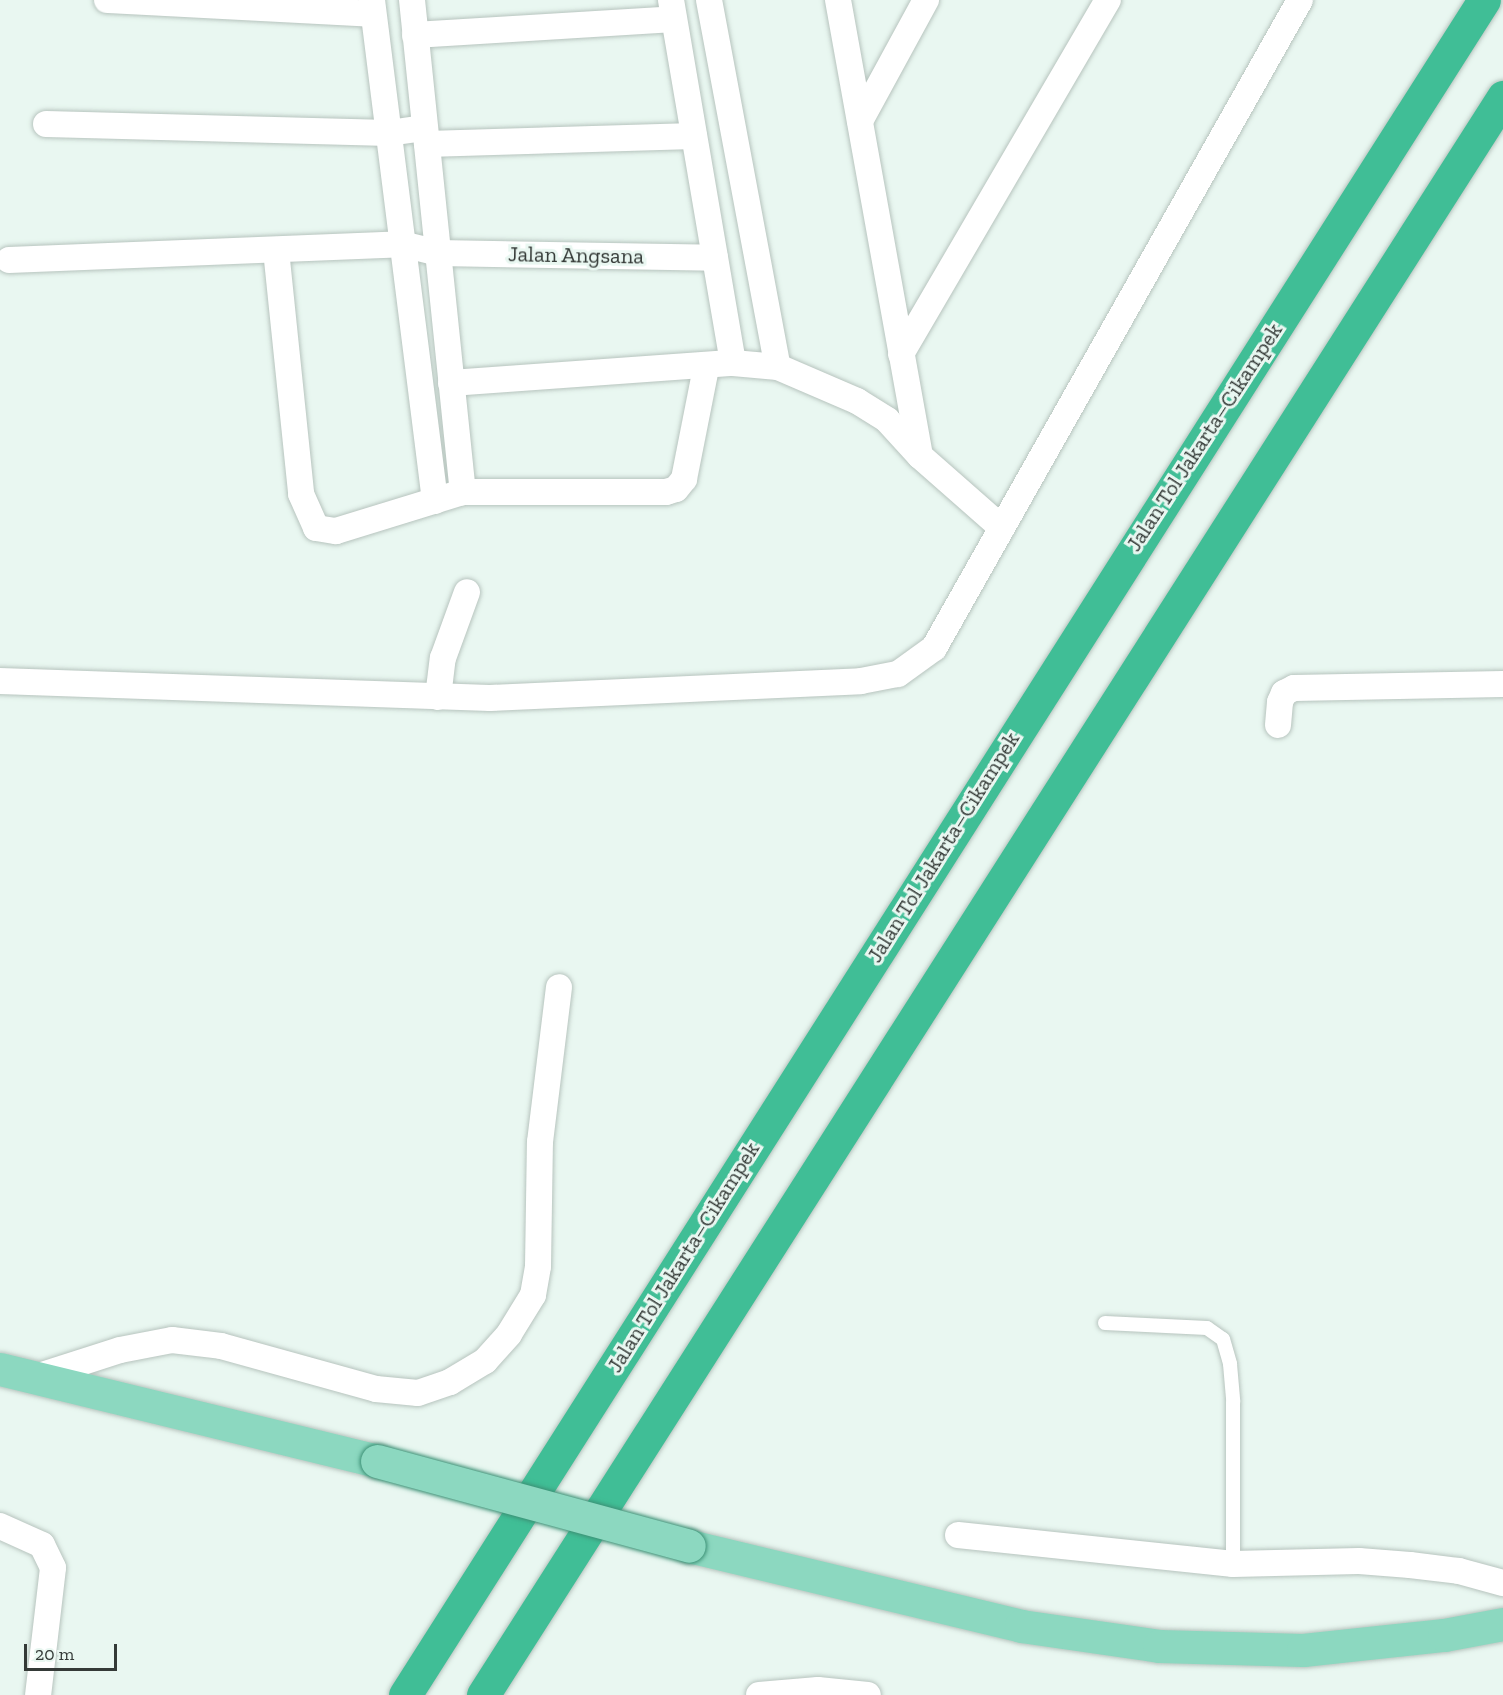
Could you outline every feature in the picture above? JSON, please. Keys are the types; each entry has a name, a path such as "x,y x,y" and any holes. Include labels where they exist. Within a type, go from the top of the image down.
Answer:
{"highway":[{"name":"Jalan Tol Jakarta–Cikampek","path":"405,1695 1484,0"},
{"path":"483,1695 1503,97"}],"main road":[{"path":"0,1369 377,1461 689,1546 1021,1626 1159,1646 1313,1649 1444,1635 1503,1624"}],"street":[{"path":"107,0 372,7 435,501"},
{"path":"412,0 463,492"},
{"path":"709,0 778,367"},
{"path":"838,0 920,456"},
{"path":"860,121 926,0"},
{"path":"902,354 1108,0"},
{"path":"0,681 490,698 861,681 898,674 934,648 1300,0"},
{"path":"416,35 673,10 733,363"},
{"path":"46,124 389,133 426,136 694,136"},
{"path":"704,197 746,192"},
{"name":"Jalan Angsana","path":"9,260 402,244 438,253 715,258"},
{"path":"276,250 301,494 316,528 336,531 463,492 666,492 676,489 684,478 706,368"},
{"path":"452,383 706,368 733,363 778,367 856,400 887,420 920,456 1002,528"},
{"path":"438,697 443,658 467,592"},
{"path":"1278,725 1280,702 1284,693 1294,688 1503,684"},
{"path":"33,1378 120,1350 172,1340 221,1346 376,1389 418,1393 450,1382 485,1361 521,1316 535,1286 538,1266 540,1142 559,987"},
{"path":"0,1526 42,1545 52,1561 48,1626 38,1695"},
{"path":"958,1535 1233,1564 1359,1561 1410,1564 1459,1571 1503,1583"},
{"path":"759,1695 818,1690 868,1695"}],"lane":[{"path":"1105,1323 1207,1328 1223,1339 1230,1364 1233,1402 1233,1564"}]}
